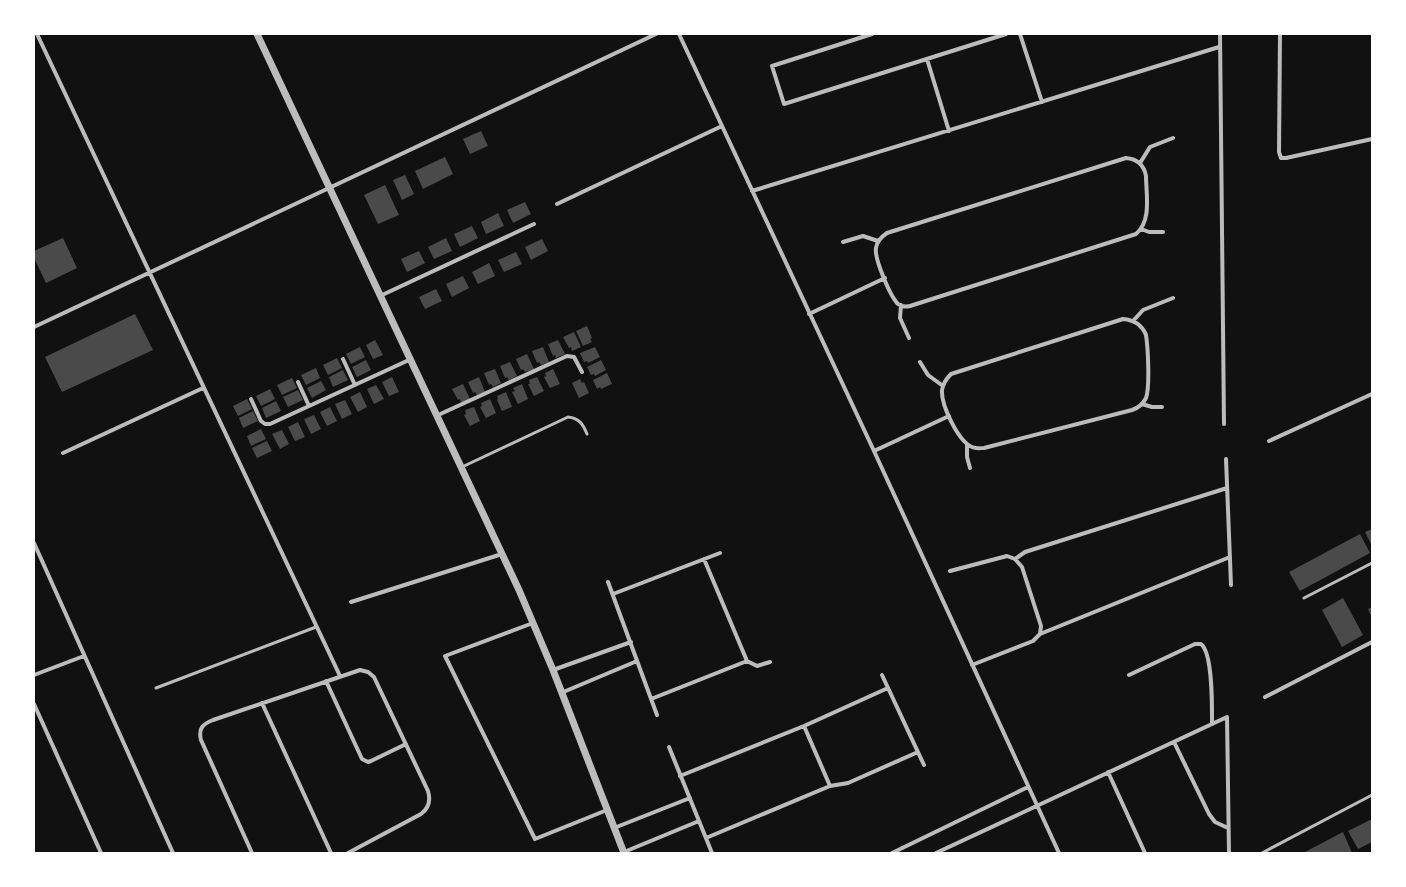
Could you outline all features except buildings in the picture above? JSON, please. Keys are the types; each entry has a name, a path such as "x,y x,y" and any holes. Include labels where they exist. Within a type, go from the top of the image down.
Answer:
{"street":[{"path":"37,34 340,676"},
{"path":"257,34 502,554 533,623 553,670 624,852 699,821"},
{"path":"34,327 656,34"},
{"path":"679,34 874,451 1059,853"},
{"path":"872,34 772,66 784,104 1006,34"},
{"path":"1020,34 1042,102"},
{"path":"1220,34 1224,424"},
{"path":"1280,34 1279,152 1281,158 1372,139"},
{"path":"752,192 1219,48"},
{"path":"927,59 949,130"},
{"path":"557,204 722,126"},
{"path":"1140,163 1150,147 1173,138"},
{"path":"1121,159 1132,159 1140,163 1145,171 1146,217 1141,229 1132,236 910,306 901,305 895,299 876,257 878,241 883,235 890,232 1121,159"},
{"path":"380,296 534,224"},
{"path":"1141,229 1149,232 1163,232"},
{"path":"843,242 863,236 878,241"},
{"path":"809,314 885,278"},
{"path":"1133,321 1143,310 1173,298"},
{"path":"901,305 900,318 909,338"},
{"path":"1118,320 1133,321 1143,329 1147,339 1148,391 1142,404 1132,410 984,448 975,448 967,444 960,435 949,416 942,397 943,386 948,376 957,371 1118,320"},
{"path":"436,416 567,356 574,358 582,372"},
{"path":"343,359 355,384"},
{"path":"251,399 262,421 265,424 270,424 410,360"},
{"path":"920,362 928,376 943,386"},
{"path":"298,382 309,406"},
{"path":"63,453 203,388"},
{"path":"1269,441 1372,394"},
{"path":"1142,404 1152,407 1162,406"},
{"path":"874,451 949,416"},
{"path":"967,444 967,457 970,468"},
{"path":"1226,459 1231,585"},
{"path":"1015,558 1025,552 1227,488"},
{"path":"34,543 173,853"},
{"path":"612,594 720,553"},
{"path":"351,602 502,554"},
{"path":"950,571 1007,556 1015,558 1019,562 1024,572 1041,626 1040,634"},
{"path":"972,665 1033,641 1040,634 1230,557"},
{"path":"704,559 747,661 756,666 770,662"},
{"path":"608,582 657,716"},
{"path":"533,623 445,656 535,839 607,810"},
{"path":"553,670 631,642"},
{"path":"1265,697 1372,642"},
{"path":"1129,675 1195,644 1201,644 1205,649 1211,677 1212,724"},
{"path":"34,675 84,656"},
{"path":"561,693 637,661"},
{"path":"651,700 747,661"},
{"path":"252,853 200,733 201,727 205,723 262,703 340,676 365,670 371,674 406,744 428,791 430,799 428,808 421,814 348,853"},
{"path":"882,675 924,765"},
{"path":"326,681 362,759 368,762 371,761 406,744"},
{"path":"680,776 804,726 888,688"},
{"path":"262,703 331,853"},
{"path":"34,704 101,853"},
{"path":"936,853 1227,717 1229,853"},
{"path":"804,726 830,786"},
{"path":"1174,742 1209,814 1215,822 1228,828"},
{"path":"669,747 712,853"},
{"path":"706,838 830,786 848,783 918,752"},
{"path":"1108,772 1146,853"},
{"path":"892,853 1028,787"},
{"path":"614,828 690,798"}],"lane":[{"path":"461,468 568,416 576,417 581,422 587,434"},
{"path":"1304,598 1372,563"},
{"path":"156,688 316,627"},
{"path":"1262,853 1372,795"}]}
